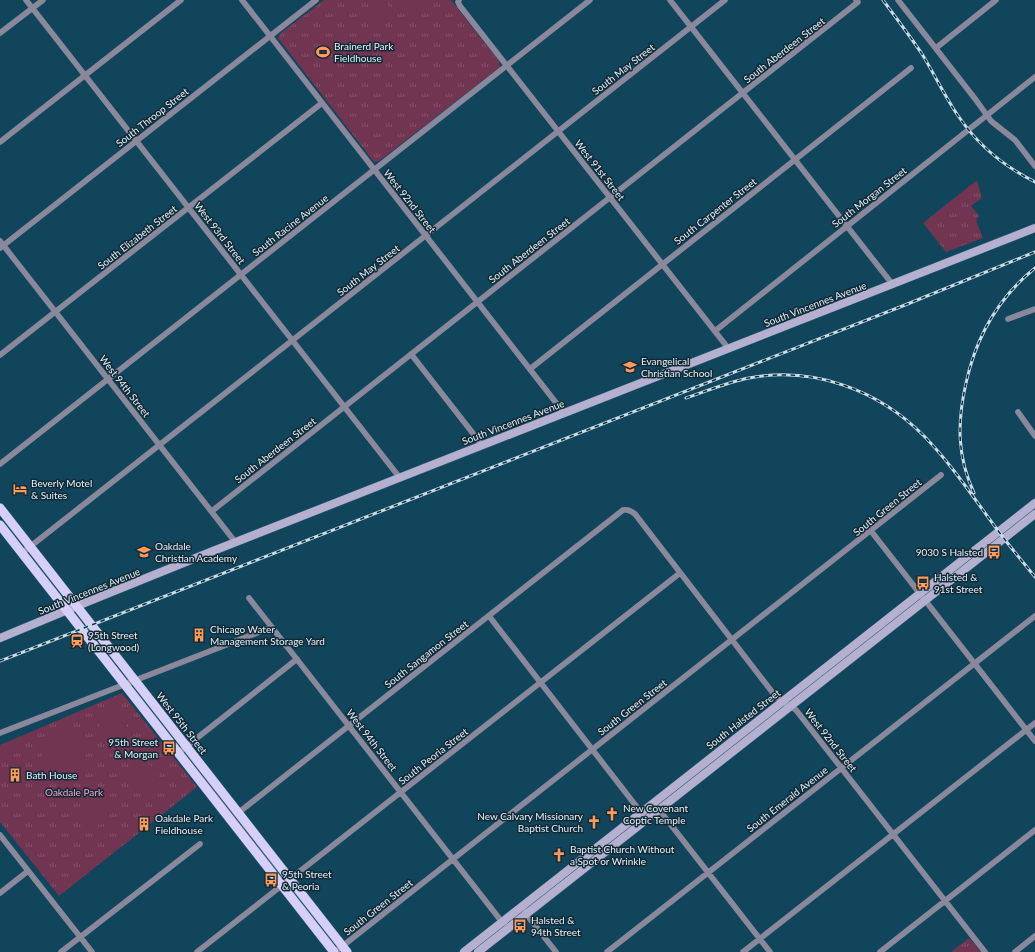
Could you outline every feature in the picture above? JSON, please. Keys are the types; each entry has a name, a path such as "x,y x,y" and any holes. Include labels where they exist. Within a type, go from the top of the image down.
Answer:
{"main road":[{"name":"South Vincennes Avenue","path":"0,638 482,445 1035,228"},
{"name":"South Halsted Street","path":"478,952 790,706 1035,503"},
{"name":"West 95th Street","path":"0,508 290,879 339,951"},
{"name":"South Halsted Street","path":"464,952 783,701 1035,514"},
{"path":"0,525 282,886 339,951"}],"street":[{"name":"West 93rd Street","path":"26,0 400,478"},
{"path":"0,33 43,0"},
{"path":"0,142 181,0"},
{"name":"West 92nd Street","path":"242,0 564,413"},
{"name":"South Throop Street","path":"1,245 316,0"},
{"name":"South Racine Avenue","path":"0,464 590,0"},
{"path":"670,0 893,285"},
{"name":"South May Street","path":"22,553 725,0"},
{"path":"898,0 976,100 986,116 997,128 1015,140 1035,166"},
{"path":"936,48 996,0"},
{"name":"West 91st Street","path":"459,1 507,66 728,348"},
{"name":"South Aberdeen Street","path":"212,512 743,93 857,1"},
{"name":"South Carpenter Street","path":"530,369 911,68"},
{"name":"South Morgan Street","path":"715,331 1035,77"},
{"name":"South Elizabeth Street","path":"0,356 322,103"},
{"name":"West 94th Street","path":"1,245 56,312 236,543"},
{"path":"1008,319 1035,309"},
{"path":"411,354 482,445"},
{"path":"1018,412 1035,436"},
{"name":"South Green Street","path":"339,951 453,859 941,475"},
{"name":"South Sangamon Street","path":"238,813 623,510 626,510"},
{"name":"West 92nd Street","path":"626,510 635,514 776,697 796,710 985,952"},
{"path":"871,531 1035,741"},
{"name":"South Peoria Street","path":"197,952 680,573"},
{"name":"West 94th Street","path":"249,598 502,922"},
{"path":"489,616 646,820"},
{"name":"South Emerald Avenue","path":"607,952 1035,616"},
{"path":"0,733 272,627"},
{"path":"178,753 297,659"},
{"path":"743,952 1035,723"},
{"path":"653,803 770,952"},
{"path":"880,952 1035,830"},
{"path":"0,835 92,952"},
{"path":"61,952 200,844"},
{"path":"0,893 28,871"},
{"path":"523,905 526,914 556,952"},
{"path":"502,922 513,925"},
{"path":"1015,952 1035,936"}],"green space":[{"path":"324,0 451,0 499,61 500,67 379,161 374,162 278,38 281,33"},
{"path":"401,0 434,0 414,16"},
{"path":"385,2 393,12 377,24 369,14"},
{"path":"977,180 982,198 971,206 979,216 976,220 983,238 946,252 923,223"},
{"name":"Oakdale Park","path":"122,693 197,787 59,896 0,822 0,745"},
{"path":"117,708 124,715 126,724 123,733 115,739 103,734 99,725 103,716"},
{"path":"66,730 78,736 84,745 85,754 83,764 78,772 71,777 62,778 51,772 39,750 40,744"},
{"path":"21,737 25,748 6,756 1,745"},
{"path":"140,759 158,771 159,777 148,794 136,790 129,779 131,772"},
{"path":"197,766 274,866 272,867 195,768"},
{"path":"91,800 102,802 108,811 110,819 92,829 88,827 77,808"},
{"path":"969,938 981,952 951,952"}],"railway":[{"path":"883,0 922,54 949,102 966,127 983,146 1003,162 1035,182"},
{"path":"0,661 905,305 1035,252"},
{"path":"974,493 964,466 960,439 961,412 970,366 982,334 990,320 1010,292 1035,268"},
{"path":"686,398 725,384 749,378 773,375 821,379 844,385 866,395 887,406 907,420 925,437 954,471 1035,577"}],"place":[{"name":"Brainerd Park Fieldhouse","path":"323,52"},
{"name":"Evangelical Christian School","path":"630,367"},
{"name":"Beverly Motel & Suites","path":"20,489"},
{"name":"Oakdale Christian Academy","path":"144,552"},
{"name":"9030 S Halsted","path":"994,552"},
{"name":"Halsted & 91st Street","path":"923,583"},
{"name":"Chicago Water Management Storage Yard","path":"199,635"},
{"name":"95th Street (Longwood)","path":"77,641"},
{"name":"95th Street & Morgan","path":"169,748"},
{"name":"Bath House","path":"15,775"},
{"name":"New Covenant Coptic Temple","path":"612,814"},
{"name":"New Calvary Missionary Baptist Church","path":"594,822"},
{"name":"Oakdale Park Fieldhouse","path":"144,824"},
{"name":"Baptist Church Without a Spot or Wrinkle","path":"559,855"},
{"name":"95th Street & Peoria","path":"271,880"},
{"name":"Halsted & 94th Street","path":"520,926"}]}
